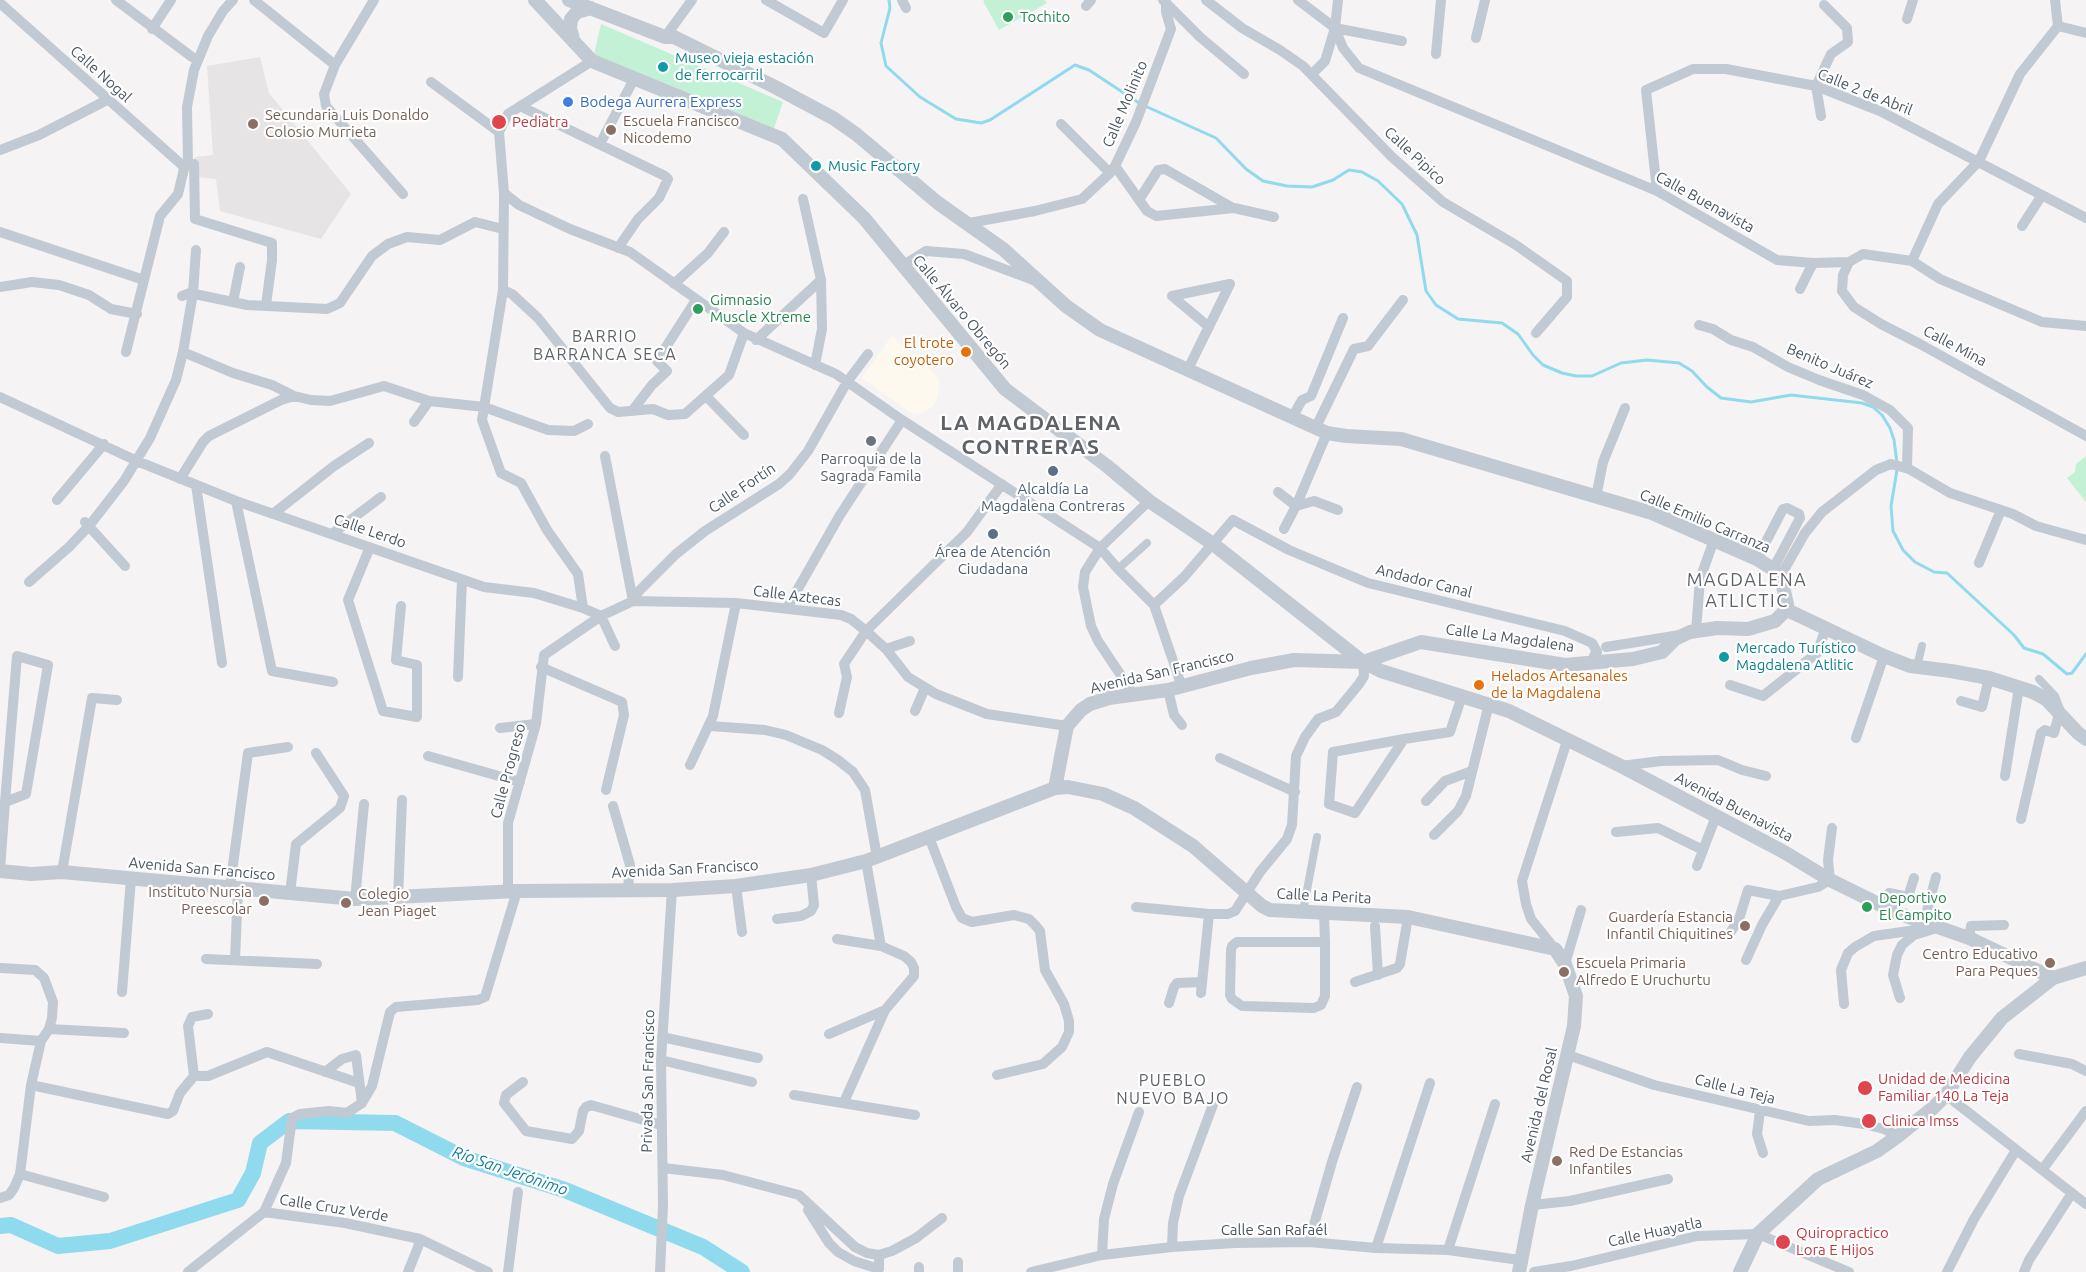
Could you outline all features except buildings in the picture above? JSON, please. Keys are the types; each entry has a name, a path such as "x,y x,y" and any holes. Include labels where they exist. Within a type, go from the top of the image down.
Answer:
{"street":[{"path":"116,0 192,57"},
{"path":"152,28 171,0"},
{"path":"233,0 223,11 208,36 194,70 187,107 188,164 195,219 272,243 266,305"},
{"path":"254,0 335,65"},
{"path":"374,0 335,65 324,94 326,106 404,194"},
{"name":"Calle Álvaro Obregón","path":"535,0 592,61 782,139 864,218 1005,389 1107,466 1149,501 1213,544 1363,663"},
{"name":"Calle Emilio Carranza","path":"569,0 665,37 674,37 833,118 856,134 938,203 1003,249 1066,306 1100,330 1321,430 1346,436 1401,439 1652,513 1757,559 1777,573"},
{"path":"665,37 692,0"},
{"path":"766,0 824,33 843,0"},
{"name":"Calle Pipico","path":"1206,0 1242,28 1280,50 1312,74 1392,157 1443,202 1516,245 1567,281 1567,297 1536,333"},
{"path":"1298,0 1335,28 1402,41"},
{"path":"1312,74 1325,61 1335,28 1338,0"},
{"path":"1436,54 1441,0"},
{"path":"1476,38 1485,0"},
{"path":"1907,19 1913,0"},
{"path":"1912,261 1938,204 1978,161 2020,74 2058,26 2055,0"},
{"path":"1165,1 1200,37 1244,74"},
{"name":"Calle Molinito","path":"969,223 1082,199 1112,169 1136,122 1171,29 1165,1"},
{"name":"Calle Nogal","path":"0,3 107,100 188,164"},
{"path":"1821,116 1816,86 1832,54 1848,42 1847,28 1824,5"},
{"path":"573,39 570,28 571,19 577,12 591,8"},
{"path":"2058,26 2086,33"},
{"name":"Calle Buenavista","path":"1335,28 1342,48 1359,68 1657,191 1777,260 1813,263 1849,262 1863,254 1912,261 1940,279 2042,322 2086,326"},
{"path":"583,608 578,574 547,530 521,483 501,473 482,420 502,290 504,193 499,132 508,114 592,61"},
{"name":"Calle 2 de Abril","path":"1657,191 1646,90 1693,69 1726,69 1816,86 1880,111 2086,218"},
{"path":"600,144 634,79"},
{"path":"431,82 499,132"},
{"path":"0,150 39,135 107,100"},
{"path":"520,106 668,179 659,198 638,219 618,248"},
{"path":"1061,124 1112,169 1147,211 1156,216 1234,208"},
{"path":"126,352 160,216 180,190 183,169 188,164"},
{"path":"1139,200 1158,170 1165,169 1234,208 1274,217"},
{"path":"504,193 519,205 570,229 630,252 744,333 847,382 1100,548 1154,605 1182,687"},
{"path":"2022,226 2042,195"},
{"path":"803,199 821,280 822,329 815,365"},
{"path":"182,296 193,293 233,302 327,309 340,303 372,256 388,244 407,237 440,240 475,222 503,229"},
{"path":"0,232 144,280"},
{"path":"674,284 708,253 724,232"},
{"path":"29,582 69,547 124,481 150,438 176,380 183,352 193,293 196,250"},
{"path":"902,266 926,251 964,254 1041,283"},
{"name":"Calle Mina","path":"1849,262 1843,275 1842,291 1854,307 2086,436"},
{"path":"1800,289 1813,263"},
{"path":"233,302 240,267"},
{"path":"756,340 821,280"},
{"path":"0,287 32,282 59,285 89,295 111,309 137,314"},
{"path":"1188,369 1209,327 1230,284 1172,296 1209,327"},
{"path":"502,290 512,294 538,318 610,408 618,412 653,409 668,415 685,414 729,375 744,333"},
{"path":"632,411 652,385 667,371 657,361 696,300"},
{"path":"1284,529 1296,506 1321,430 1354,349 1368,346 1402,300"},
{"path":"1293,416 1302,400 1311,396 1343,318"},
{"name":"Benito Juárez","path":"1699,325 1713,329 1731,340 1753,347 1788,367 1863,395 1890,410 1908,428 1906,468"},
{"path":"183,352 233,373 272,385 294,396 311,400 330,401 384,386 429,401 484,407 548,430 574,431 588,424"},
{"name":"Calle Fortín","path":"634,601 639,591 676,554 705,531 779,484 790,474 808,451 847,382 868,354"},
{"path":"180,479 209,436 280,400 294,396"},
{"path":"706,396 744,435"},
{"path":"0,411 3,398"},
{"name":"Calle Lerdo","path":"3,398 135,460 236,501 484,587 534,593 601,616"},
{"path":"414,422 429,401"},
{"path":"1596,496 1603,462 1626,408"},
{"path":"787,608 840,515 902,420"},
{"path":"273,514 334,466 369,443"},
{"path":"57,500 104,444"},
{"path":"605,456 634,601"},
{"path":"1777,573 1822,512 1876,470 1891,464 1906,468 1950,493 2001,510 2036,526 2086,540"},
{"path":"839,713 847,678 844,664 866,631 963,536 1002,484"},
{"path":"195,485 222,663"},
{"path":"1278,492 1296,506"},
{"path":"332,534 381,497"},
{"path":"236,501 272,671 333,682"},
{"path":"1134,695 1098,641 1091,626 1083,587 1085,572 1100,548 1149,501"},
{"path":"1296,506 1314,501 1338,510"},
{"path":"1606,647 1717,627 1748,629 1763,626 1780,617 1787,600 1777,573 1800,518 1798,514 1786,508 1783,509 1757,559"},
{"path":"1979,563 2001,510"},
{"name":"Andador Canal","path":"1213,544 1233,520 1289,550 1368,583 1565,631 1592,643 1598,652 1592,664"},
{"path":"87,524 125,566"},
{"path":"1690,632 1700,579 1714,540"},
{"path":"1118,569 1147,543"},
{"path":"1154,605 1184,577 1213,544"},
{"path":"370,547 348,600 383,711 417,717 417,665 396,660 401,606"},
{"path":"458,677 462,580"},
{"name":"Calle Aztecas","path":"601,616 634,601 736,603 841,615 851,619 866,631 886,650 908,677 925,688 987,714 1067,726"},
{"path":"690,765 710,726 736,603"},
{"path":"1785,609 1884,656 1917,666 1989,678 2019,687 2046,699 2078,734 2086,739"},
{"path":"606,790 624,715 622,702 541,667 544,655 601,616 615,646"},
{"path":"1730,685 1763,696 1818,653 1826,628"},
{"name":"Calle La Magdalena","path":"1363,663 1421,642 1565,665 1592,664 1633,659 1662,652 1690,632"},
{"path":"886,650 910,641"},
{"path":"1917,666 1922,645"},
{"path":"0,871 5,802 17,656 48,665 26,794 5,802"},
{"path":"1856,738 1884,656"},
{"name":"Avenida San Francisco","path":"1067,726 1081,710 1090,704 1109,698 1168,690 1251,668 1294,660 1363,663"},
{"path":"1136,907 1209,914 1234,912 1260,872 1287,840 1292,825 1296,756 1305,737 1318,719 1336,712 1359,684 1364,676 1363,663"},
{"name":"Avenida Buenavista","path":"1363,663 1381,671 1509,711 1621,766 1882,906 1969,938 2052,978"},
{"name":"Calle Progreso","path":"362,1103 372,1086 390,1012 396,1008 478,1000 485,997 512,892 508,823 536,724 541,667"},
{"path":"1961,701 1982,707 1989,678"},
{"path":"2021,819 2041,733 2045,730 2054,733 2060,709 2055,696 2038,679"},
{"path":"2005,776 2019,687"},
{"path":"915,711 925,688"},
{"path":"1168,690 1174,715 1182,725"},
{"path":"1404,739 1355,813 1329,804 1333,752 1404,739 1450,732 1462,696"},
{"path":"62,872 92,698 117,700"},
{"path":"1434,834 1458,811 1466,796 1489,704"},
{"path":"500,728 536,724"},
{"path":"710,726 765,730 786,735 822,750 853,772 865,790 881,946"},
{"path":"1055,788 1067,726"},
{"path":"1555,949 1532,919 1526,904 1522,882 1568,741"},
{"path":"235,960 235,892 248,753 288,747"},
{"path":"290,893 296,844 340,808 344,796 316,753"},
{"path":"428,756 520,782"},
{"path":"1220,758 1295,792"},
{"path":"1621,766 1661,761 1718,760 1742,770 1766,776"},
{"path":"1426,801 1445,781 1472,771"},
{"name":"Calle La Perita","path":"1055,788 1068,787 1102,794 1126,803 1193,846 1262,906 1270,910 1408,917 1555,949"},
{"name":"Avenida San Francisco","path":"0,871 31,874 62,872 235,892 290,893 355,899 512,892 672,890 736,886 811,875 872,859 1055,788"},
{"path":"398,898 402,800"},
{"path":"355,899 364,804"},
{"path":"613,806 630,865 628,889"},
{"path":"1697,866 1716,816"},
{"path":"1616,832 1658,828 1703,850"},
{"path":"1728,936 1739,919 1748,890 1779,896 1818,887 1830,880 1828,860 1832,828"},
{"path":"928,837 962,918 972,922 1014,915 1029,919 1040,931 1045,970 1064,1004 1070,1021 1069,1032 1062,1047 1043,1064 997,1076"},
{"path":"1303,911 1317,837"},
{"path":"777,919 801,916 811,911 814,905 811,875"},
{"path":"1844,1004 1841,970 1848,953 1874,936 1909,931 1924,922 1936,877"},
{"path":"1882,906 1889,893 1908,897 1914,878"},
{"path":"122,992 131,879"},
{"path":"736,886 742,932"},
{"name":"Privada San Francisco","path":"661,1267 663,1168 661,1060 672,890"},
{"path":"1746,960 1762,925 1779,896"},
{"path":"1565,964 1581,910"},
{"path":"1324,912 1325,996 1318,1007 1242,1006 1232,999 1230,995 1231,950 1237,942 1324,942"},
{"path":"1169,1003 1177,983 1201,987 1209,914"},
{"path":"1355,982 1397,968 1400,964 1408,917"},
{"path":"1969,938 1971,926 2004,925"},
{"path":"1375,926 1378,975"},
{"path":"1900,998 1893,975 1902,945 1914,935 1940,927"},
{"path":"837,939 881,946 904,957 914,968 914,976 885,1010 844,1102"},
{"name":"Avenida del Rosal","path":"1519,1266 1574,1026 1576,996 1565,964 1555,949"},
{"path":"206,959 317,964"},
{"path":"0,968 35,970 44,978 53,1002 52,1018 49,1029 41,1041 31,1085 20,1174 15,1188 4,1197"},
{"path":"1740,1272 1758,1234 1818,1179 1877,1151 1898,1136 1946,1095 1970,1057 2002,1018 2052,978 2086,968"},
{"path":"829,1034 885,1010"},
{"path":"31,1085 122,1106 168,1114 173,1112 180,1093 194,1076 188,1026 192,1017 208,1014"},
{"path":"49,1029 124,1033"},
{"path":"662,1036 758,1058"},
{"path":"0,1038 41,1041"},
{"path":"194,1076 208,1076 267,1052 359,1083"},
{"path":"2019,1054 2072,1064 2086,1071"},
{"path":"264,1212 286,1163 292,1118 300,1114 347,1113 362,1103 356,1055 342,1059 324,1072"},
{"name":"Calle La Teja","path":"1568,1055 1654,1085 1809,1121 1835,1120 1864,1124 1884,1129 1898,1136"},
{"path":"661,1060 752,1082"},
{"path":"523,1083 506,1095 504,1103 524,1130 528,1132 572,1139 579,1131 586,1107 591,1105 661,1125"},
{"path":"1376,1248 1430,1083"},
{"path":"1309,1242 1332,1162 1357,1088"},
{"path":"794,1095 915,1115"},
{"path":"1946,1095 2086,1204"},
{"path":"1172,1247 1173,1223 1179,1196 1214,1102"},
{"path":"1448,1250 1495,1104"},
{"path":"1760,1111 1757,1134 1763,1153"},
{"path":"2042,1170 2086,1111"},
{"path":"1102,1255 1104,1219 1113,1184 1139,1112"},
{"path":"1947,1272 1974,1219 2016,1150"},
{"path":"663,1168 723,1175 799,1195 855,1247 867,1253 879,1255 892,1251 911,1242 942,1218"},
{"path":"20,1174 104,1197"},
{"path":"1532,1205 1570,1201 1668,1179"},
{"path":"508,1272 518,1192"},
{"path":"2024,1272 2029,1260 2072,1193"},
{"name":"Calle Cruz Verde","path":"188,1272 264,1212 345,1222 420,1239 488,1272"},
{"name":"Calle Huayatla","path":"1534,1272 1572,1266 1697,1236 1758,1234 1849,1272"},
{"path":"408,1272 420,1239"},
{"name":"Calle San Rafaél","path":"1031,1272 1102,1255 1172,1247 1309,1242 1376,1248 1448,1250 1519,1266"}],"shaded area":[{"name":"Secundaria Luis Donaldo Colosio Murrieta","path":"260,57 269,93 351,194 321,239 220,211 216,179 196,177 195,157 213,155 207,66"},
{"path":"892,335 912,355 914,353 939,379 940,385 933,406 920,414 911,413 862,378"}],"green space":[{"name":"Tochito","path":"1045,0 1047,3 999,30 983,1"},
{"path":"601,24 783,102 774,128 594,55"},
{"path":"2086,456 2086,502 2067,478 2075,472 2076,464"}],"waterway":[{"path":"889,0 890,8 881,43 886,66 920,97 956,119 981,123 990,120 1075,65 1089,70 1139,103"},
{"path":"1145,106 1216,138 1246,169 1263,181 1287,186 1312,187 1333,180 1349,170 1362,172 1378,181 1402,204 1417,235 1426,291 1436,305 1458,319 1502,323 1518,334 1543,365 1562,373 1592,376 1621,363 1647,360 1679,363 1692,371 1721,398 1751,402 1791,395 1862,403 1873,407 1882,415 1890,428 1897,463"},
{"path":"1897,470 1891,506 1893,531 1903,550 1915,562 1934,572 1947,573 2014,635 2024,648 2043,654 2067,674 2072,673 2086,654"},
{"name":"Río San Jerónimo","path":"0,1226 11,1225 58,1246 110,1241 238,1200 253,1173 260,1143 289,1121 395,1123 464,1158 565,1190 703,1247 742,1272"}],"place":[{"name":"Tochito","path":"1008,17"},
{"name":"Museo vieja estación de ferrocarril","path":"663,67"},
{"name":"Bodega Aurrera Express","path":"568,102"},
{"name":"Pediatra","path":"499,122"},
{"name":"Secundaria Luis Donaldo Colosio Murrieta","path":"253,124"},
{"name":"Escuela Francisco Nicodemo","path":"611,130"},
{"name":"Music Factory","path":"816,166"},
{"name":"Gimnasio Muscle Xtreme","path":"698,309"},
{"name":"El trote coyotero","path":"966,352"},
{"name":"Parroquia de la Sagrada Famila","path":"871,441"},
{"name":"Alcaldía La Magdalena Contreras","path":"1053,471"},
{"name":"Área de Atención Ciudadana","path":"993,534"},
{"name":"Mercado Turístico Magdalena Atlitic","path":"1724,657"},
{"name":"Helados Artesanales de la Magdalena","path":"1479,685"},
{"name":"Instituto Nursia Preescolar","path":"264,901"},
{"name":"Colegio Jean Piaget","path":"346,903"},
{"name":"Deportivo El Campito","path":"1867,907"},
{"name":"Guardería Estancia Infantil Chiquitines","path":"1745,926"},
{"name":"Centro Educativo Para Peques","path":"2050,963"},
{"name":"Escuela Primaria Alfredo E Uruchurtu","path":"1564,972"},
{"name":"Unidad de Medicina Familiar 140 La Teja","path":"1865,1088"},
{"name":"Clinica Imss","path":"1869,1121"},
{"name":"Red De Estancias Infantiles","path":"1557,1161"},
{"name":"Quiropractico Lora E Hijos","path":"1783,1242"}],"district":[{"name":"BARRIO BARRANCA SECA","path":"605,346"},
{"name":"LA MAGDALENA CONTRERAS","path":"1031,435"},
{"name":"MAGDALENA ATLICTIC","path":"1747,590"},
{"name":"PUEBLO NUEVO BAJO","path":"1173,1090"}]}
